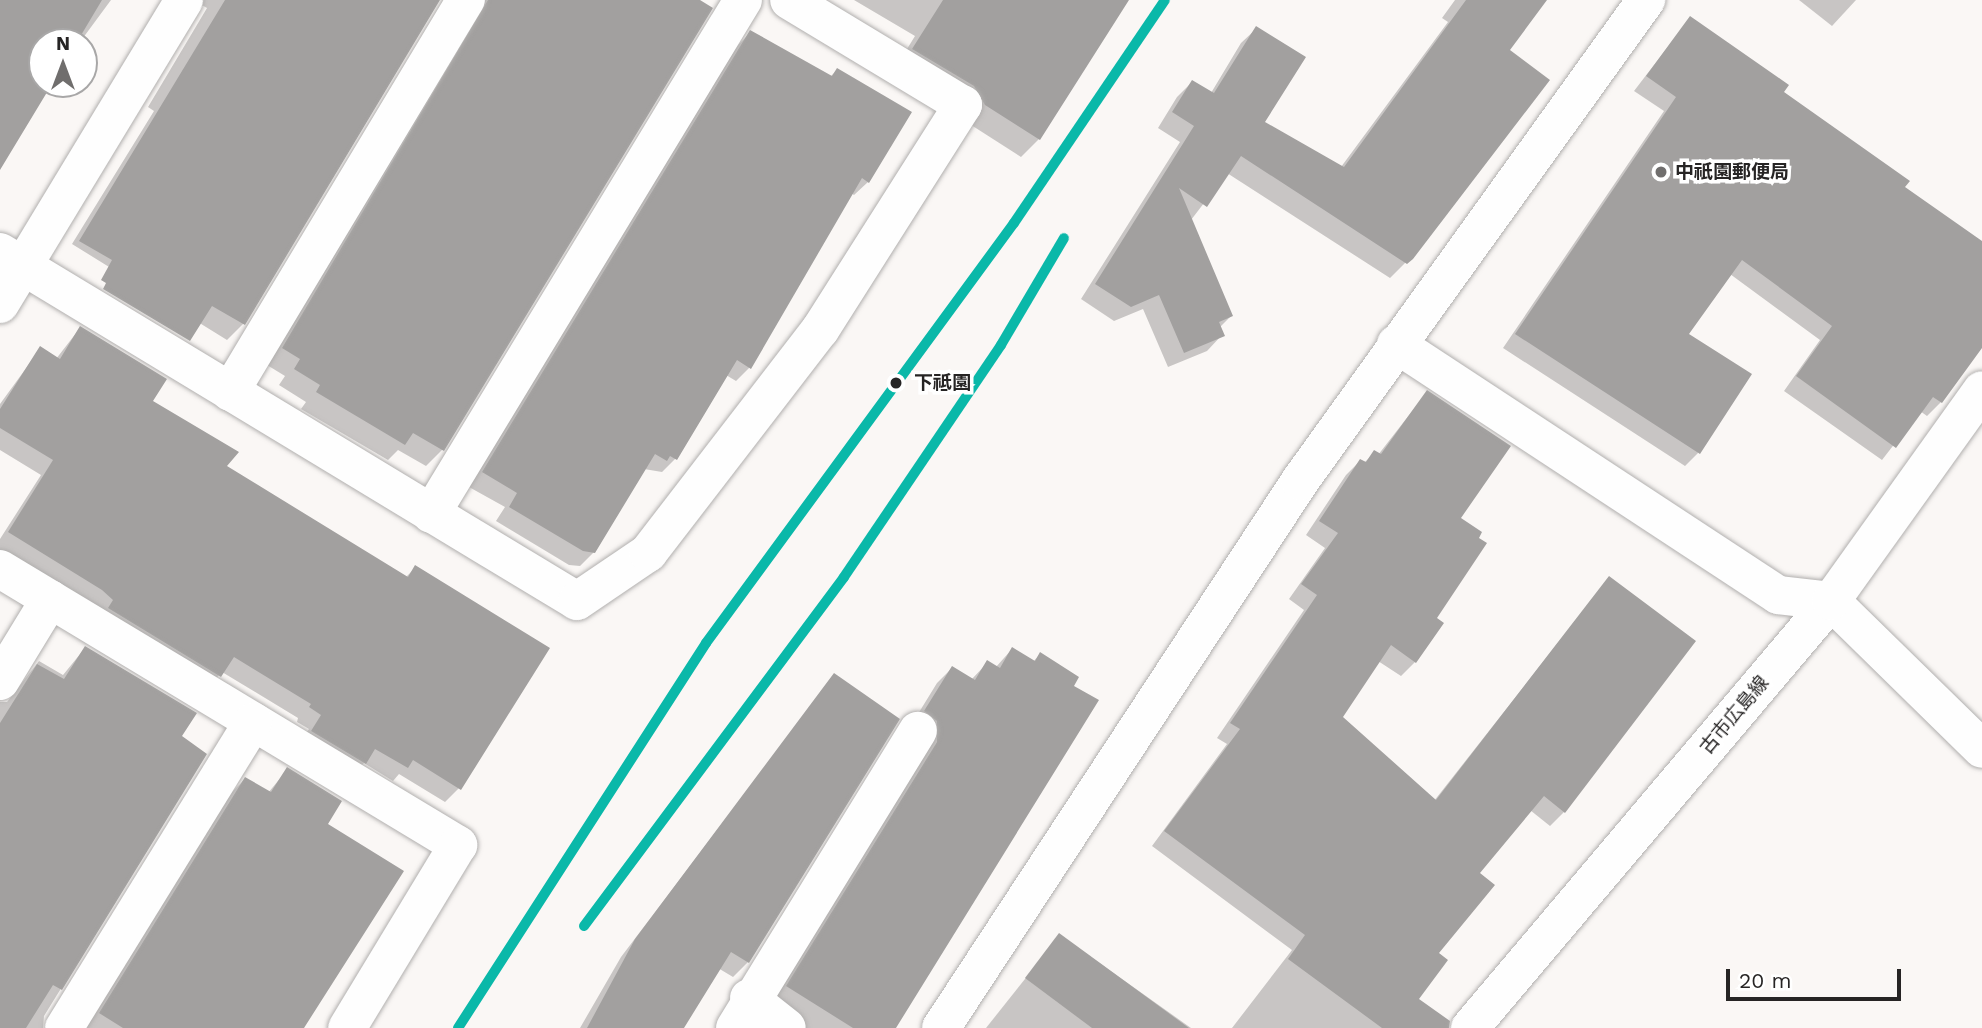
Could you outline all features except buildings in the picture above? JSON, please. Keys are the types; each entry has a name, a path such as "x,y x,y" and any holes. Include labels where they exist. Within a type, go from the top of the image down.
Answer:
{"street":[{"path":"0,304 11,260 184,0"},
{"path":"230,392 466,0"},
{"path":"431,514 743,0"},
{"path":"11,260 577,601 648,553 820,330 963,106 789,0"},
{"path":"942,1028 1216,607 1396,344 1646,0"},
{"path":"1396,344 1778,595 1831,601 1982,749"},
{"name":"古市広島線","path":"1469,1028 1831,601 1982,390"},
{"path":"0,569 458,845 347,1028"},
{"path":"0,681 50,599"},
{"path":"64,1028 253,722"},
{"path":"787,1028 742,1013 918,732"}],"transit line":[{"path":"458,1028 706,643 1014,223 1165,0"},
{"path":"584,926 844,577 1001,345 1064,238"}],"place":[{"name":"中祇園郵便局","path":"1661,172"},
{"name":"下祗園","path":"896,383"}]}
